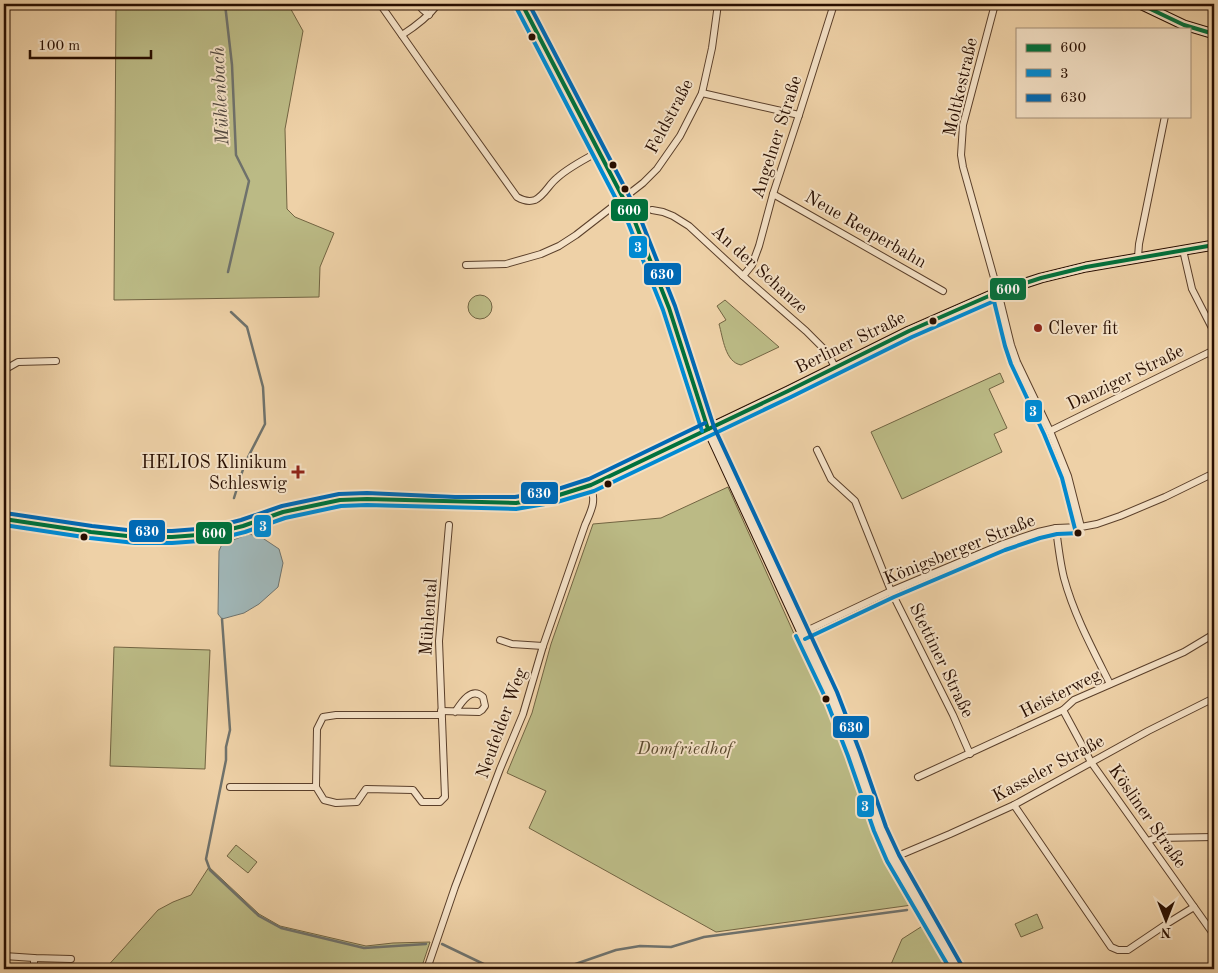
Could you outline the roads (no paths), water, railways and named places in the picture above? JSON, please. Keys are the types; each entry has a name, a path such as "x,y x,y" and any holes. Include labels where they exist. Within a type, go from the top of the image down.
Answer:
{"street":[{"path":"380,4 517,197 527,201 542,196 555,179 568,169 600,151"},
{"path":"419,4 429,15"},
{"path":"402,35 418,25 438,4"},
{"path":"522,4 633,217 669,308 708,429 831,695 880,829 893,858 957,969"},
{"name":"Feldstraße","path":"466,265 506,264 541,254 559,246 624,198 657,169 680,136 702,93 712,48 718,4"},
{"name":"Angelner Straße","path":"743,276 752,265 760,246 773,194 834,4"},
{"name":"Moltkestraße","path":"995,4 963,124 963,167 1011,345 1017,362 1050,430 1068,476 1081,527"},
{"path":"1140,4 1184,27"},
{"path":"1190,28 1214,34"},
{"path":"702,93 799,115"},
{"path":"1138,257 1165,118"},
{"name":"Neue Reeperbahn","path":"773,194 943,291"},
{"name":"An der Schanze","path":"652,210 668,214 689,226 813,338 827,352 835,367"},
{"name":"Berliner Straße","path":"4,519 99,533 172,536 211,534 244,526 283,512 340,500 516,503 556,496 591,485 909,331 998,292 1086,267 1214,245"},
{"path":"1183,250 1192,289 1214,332"},
{"name":"Danziger Straße","path":"1050,430 1214,350"},
{"path":"4,370 18,362 56,361"},
{"name":"Stettiner Straße","path":"817,450 831,479 855,500 891,591 953,715 970,754"},
{"name":"Königsberger Straße","path":"802,633 891,591 1003,544 1056,528 1097,524 1166,497 1214,473"},
{"name":"Neufelder Weg","path":"427,969 455,887 523,714 543,646 592,509 594,495 591,485"},
{"name":"Mühlental","path":"316,787 324,800 336,803 357,802 366,789 413,790 422,802 440,802 445,797 439,641 449,525"},
{"path":"1056,528 1058,550 1072,603 1088,641 1110,684"},
{"name":"Heisterweg","path":"918,777 1064,710 1074,700 1184,652 1214,634"},
{"path":"500,640 512,644 543,646"},
{"path":"230,787 316,787 317,729 322,717 336,715 479,712 484,706 483,697 480,694 466,696 455,712"},
{"name":"Kasseler Straße","path":"893,858 1014,805 1148,731 1214,698"},
{"name":"Kösliner Straße","path":"1064,710 1091,762 1214,935"},
{"path":"1014,805 1111,947 1118,950 1128,950 1194,907"},
{"path":"1148,841 1156,838 1214,837"},
{"path":"4,956 71,959"},
{"path":"34,958 34,969"}],"waterway":[{"name":"Mühlenbach","path":"225,4 232,65 236,155 249,181 228,272"},
{"name":"Mühlenbach","path":"231,312 247,327 263,387 265,424 245,463 234,498"},
{"path":"222,619 230,730 226,747 226,760 206,859 210,870 259,916 281,928 364,948 426,944"},
{"path":"561,969 616,950 640,946 671,947 704,937 907,910"},
{"path":"442,944 494,969"}],"place":[{"name":"Clever fit","path":"1038,328"},
{"name":"HELIOS Klinikum Schleswig","path":"298,472"}],"park label":[{"name":"Domfriedhof","path":"685,748"}]}
